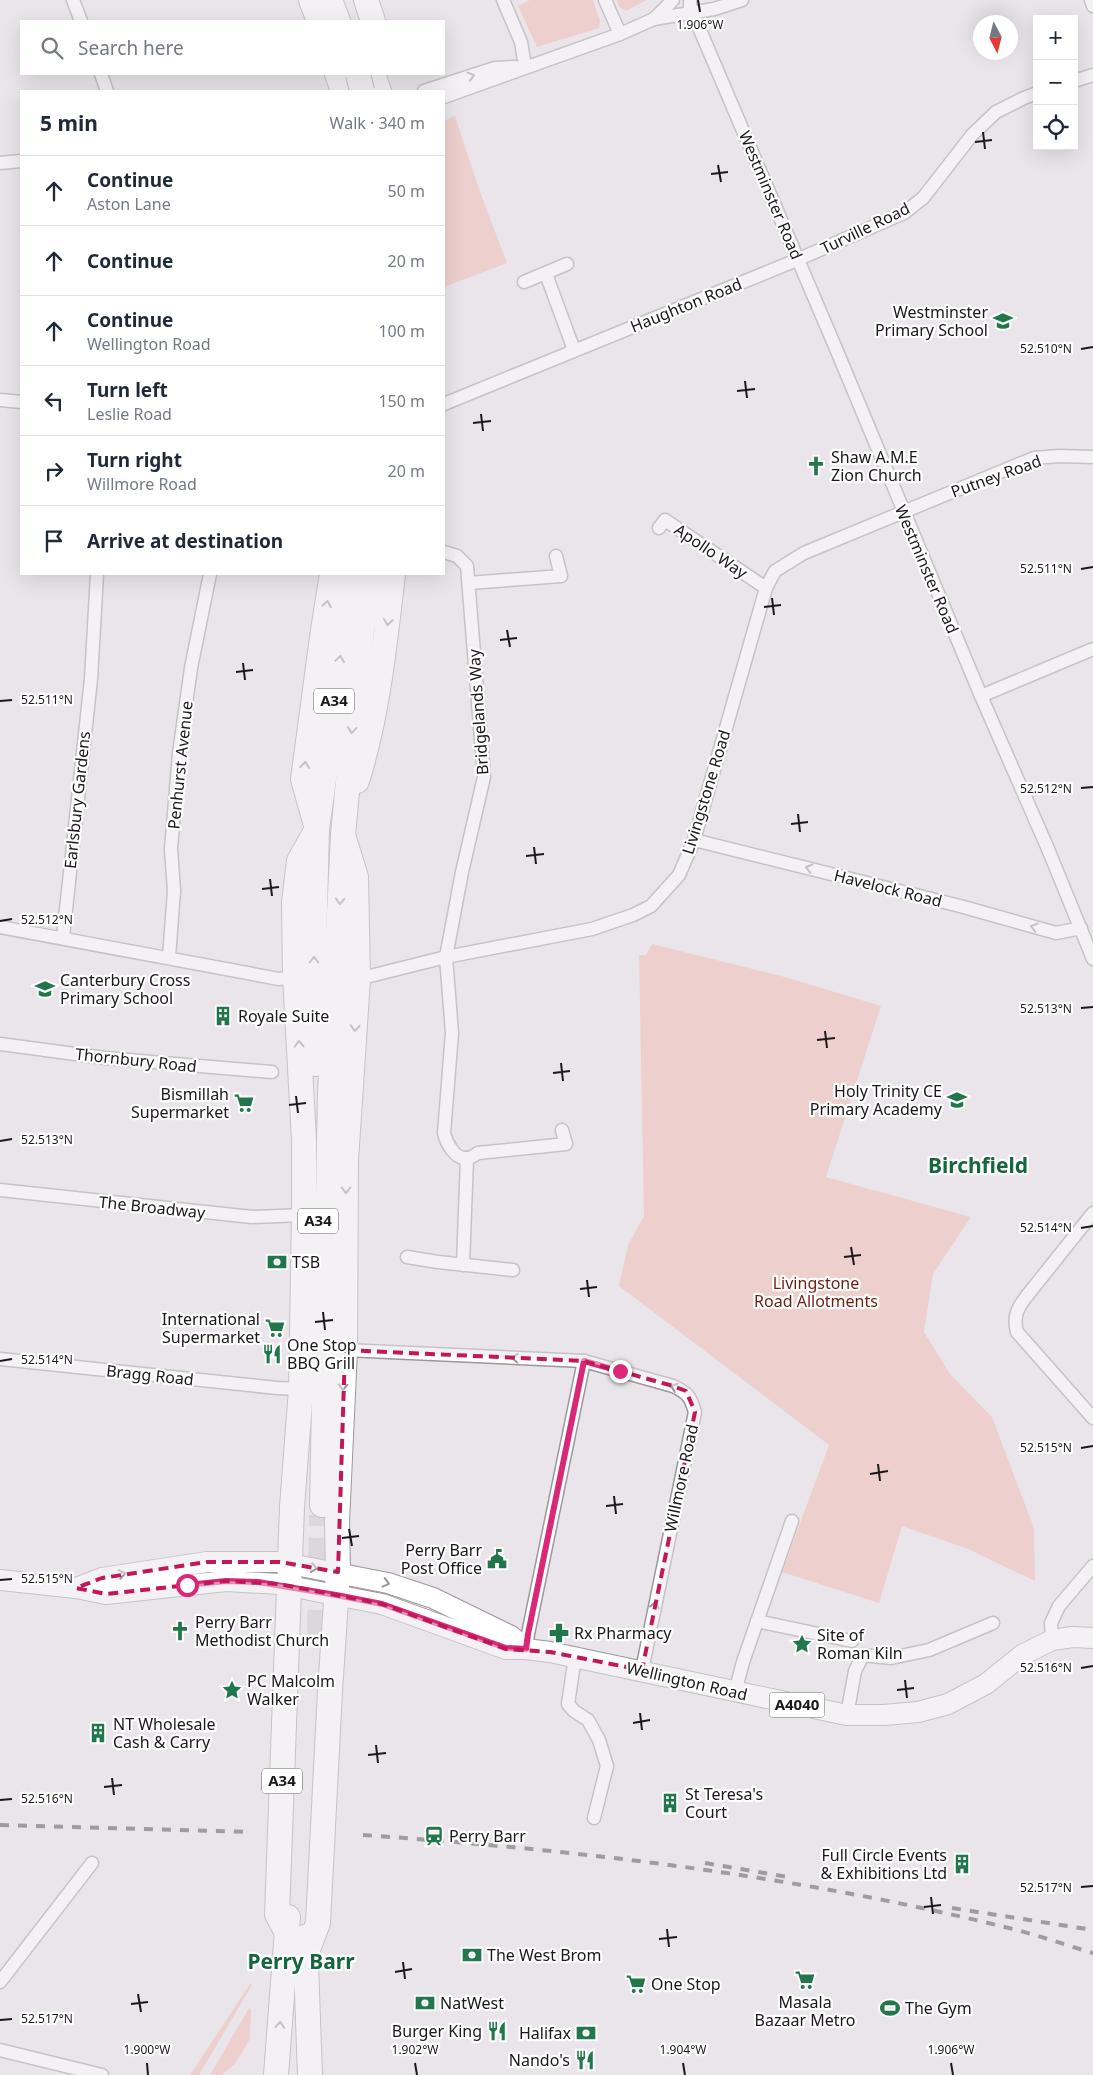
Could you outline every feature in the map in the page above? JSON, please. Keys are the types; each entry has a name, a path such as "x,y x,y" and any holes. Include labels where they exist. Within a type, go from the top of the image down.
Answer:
{"highway":[{"path":"311,0 319,20"},
{"path":"330,0 338,20"},
{"path":"348,0 355,20"},
{"path":"366,0 373,20"},
{"path":"337,75 343,90"},
{"path":"358,75 362,90"},
{"path":"355,90 363,75"},
{"path":"373,75 379,90"},
{"path":"390,75 395,90"},
{"path":"300,1627 290,1575 292,1507 301,1389 304,1215 304,1140 295,977 294,902 299,861 316,829 303,779 332,575"},
{"name":"A34","path":"353,575 316,829 314,948 318,1239 314,1515 330,1092 344,829 362,630 373,575"},
{"path":"307,1952 318,1923 337,1583 337,1522 345,1350 346,1161 358,979 356,877 344,829 368,747 394,575"},
{"name":"A34","path":"276,2074 287,1934 277,1914 300,1627"},
{"name":"A34","path":"300,1627 304,1925 307,1952 306,1979 310,2067"}],"main road":[{"name":"Wellington Road","path":"0,1580 76,1588 102,1578 207,1562 255,1561 290,1575 337,1583 382,1604 506,1648 526,1649 642,1670 735,1692 847,1715 918,1712 948,1704 986,1684 1047,1637 1073,1636 1093,1638"}],"street":[{"path":"73,0 81,20"},
{"path":"503,0 521,42 525,66"},
{"path":"605,0 620,34"},
{"path":"654,19 673,0"},
{"name":"Westminster Road","path":"690,0 690,14 696,23 798,260 1093,959"},
{"path":"690,14 714,0"},
{"path":"445,97 509,74 525,66 620,34 654,19 714,9 742,0"},
{"path":"1091,0 1093,6"},
{"path":"427,90 495,68 525,66"},
{"path":"101,75 107,90"},
{"path":"1078,80 1093,75"},
{"name":"Turville Road","path":"798,260 904,213 923,198 972,135 996,112 1033,95"},
{"path":"0,163 20,162"},
{"name":"Haughton Road","path":"445,404 798,260"},
{"path":"524,282 566,264"},
{"path":"546,274 574,350"},
{"path":"0,400 20,402"},
{"name":"Putney Road","path":"903,512 1034,458 1059,456 1093,457"},
{"name":"Livingstone Road","path":"358,979 446,956 592,929 633,915 651,906 679,875 694,840 766,588 775,571 804,553 903,512"},
{"name":"Apollo Way","path":"659,528 665,520 766,588"},
{"name":"Bridgelands Way","path":"445,552 457,556 466,566 469,583 484,777 462,872 446,956 452,1033 444,1133 446,1141 464,1158"},
{"path":"469,583 561,576 556,556"},
{"name":"Earlsbury Gardens","path":"63,937 90,679 97,575"},
{"name":"Penhurst Avenue","path":"169,957 174,891 171,849 179,753 191,668 210,575"},
{"path":"981,696 1093,649"},
{"name":"Havelock Road","path":"694,840 960,906 1056,933 1081,928"},
{"path":"0,927 63,937 279,979 295,977"},
{"name":"Thornbury Road","path":"0,1044 105,1058 272,1072"},
{"path":"463,1264 464,1158 478,1153 566,1144 562,1130"},
{"name":"The Broadway","path":"0,1190 252,1217 304,1215"},
{"path":"1093,1212 1017,1309 1014,1318 1016,1332 1093,1418"},
{"path":"407,1257 514,1270"},
{"name":"Willmore Road","path":"345,1350 584,1361 686,1391 695,1412 642,1670"},
{"name":"Bragg Road","path":"0,1359 301,1389"},
{"path":"526,1649 584,1361"},
{"path":"735,1692 743,1662 792,1521"},
{"path":"1047,1637 1059,1606 1093,1566"},
{"path":"757,1621 852,1641"},
{"path":"847,1715 855,1671 863,1655 891,1658 930,1650 993,1623"},
{"path":"575,1657 568,1704 574,1711 588,1720 599,1740 607,1766 594,1818"},
{"path":"0,1982 92,1863"},
{"path":"0,2050 102,2075"}],"highlighted area":[{"path":"345,1350 584,1361 686,1391 695,1412 642,1670 550,1652 506,1649 382,1604 279,1584 226,1581 106,1594 76,1588 102,1578 207,1562 280,1562 338,1572"}],"green space":[{"path":"530,0 593,0 600,21 599,28 537,47 518,6"},
{"path":"617,0 647,0 626,11 619,7"},
{"path":"455,116 480,192 507,263 445,287 445,121"},
{"name":"Livingstone Road Allotments","path":"652,944 785,977 881,1006 826,1177 971,1217 933,1274 924,1332 950,1374 992,1417 1034,1528 1035,1581 968,1549 902,1526 879,1603 782,1572 829,1445 619,1286 628,1245 644,1216 639,955 646,955"},
{"path":"250,1984 252,1985 199,2075 190,2075"},
{"path":"249,2008 251,2009 250,2039 235,2064 222,2075 210,2075"}],"tunnel":[{"path":"319,1634 321,1515"}],"railway":[{"path":"0,1825 248,1832"},
{"path":"363,1835 608,1857 771,1880 933,1910 1013,1929 1093,1953"},
{"path":"705,1863 788,1877"},
{"path":"952,1908 1093,1930"}],"place":[{"name":"Westminster Primary School","path":"1003,321"},
{"name":"Shaw A.M.E Zion Church","path":"816,466"},
{"name":"Canterbury Cross Primary School","path":"45,989"},
{"name":"Royale Suite","path":"223,1016"},
{"name":"Holy Trinity CE Primary Academy","path":"957,1100"},
{"name":"Bismillah Supermarket","path":"244,1103"},
{"name":"TSB","path":"277,1262"},
{"name":"International Supermarket","path":"275,1328"},
{"name":"One Stop BBQ Grill","path":"272,1354"},
{"name":"Perry Barr Post Office","path":"497,1559"},
{"name":"Perry Barr Methodist Church","path":"180,1631"},
{"name":"Rx Pharmacy","path":"559,1633"},
{"name":"Site of Roman Kiln","path":"802,1644"},
{"name":"PC Malcolm Walker","path":"232,1690"},
{"name":"NT Wholesale Cash & Carry","path":"98,1733"},
{"name":"St Teresa's Court","path":"670,1803"},
{"name":"Perry Barr","path":"434,1836"},
{"name":"Full Circle Events & Exhibitions Ltd","path":"962,1864"},
{"name":"The West Brom","path":"472,1955"},
{"name":"Masala Bazaar Metro","path":"805,1980"},
{"name":"One Stop","path":"636,1984"},
{"name":"NatWest","path":"425,2003"},
{"name":"The Gym","path":"890,2008"},
{"name":"Burger King","path":"497,2031"},
{"name":"Halifax","path":"586,2033"},
{"name":"Nando's","path":"585,2060"}],"district":[{"name":"Birchfield","path":"978,1166"},
{"name":"Perry Barr","path":"301,1962"}],"route":[{"path":"187,1585 226,1581 280,1584 382,1604 506,1648 526,1649 584,1361 620,1371"}]}
